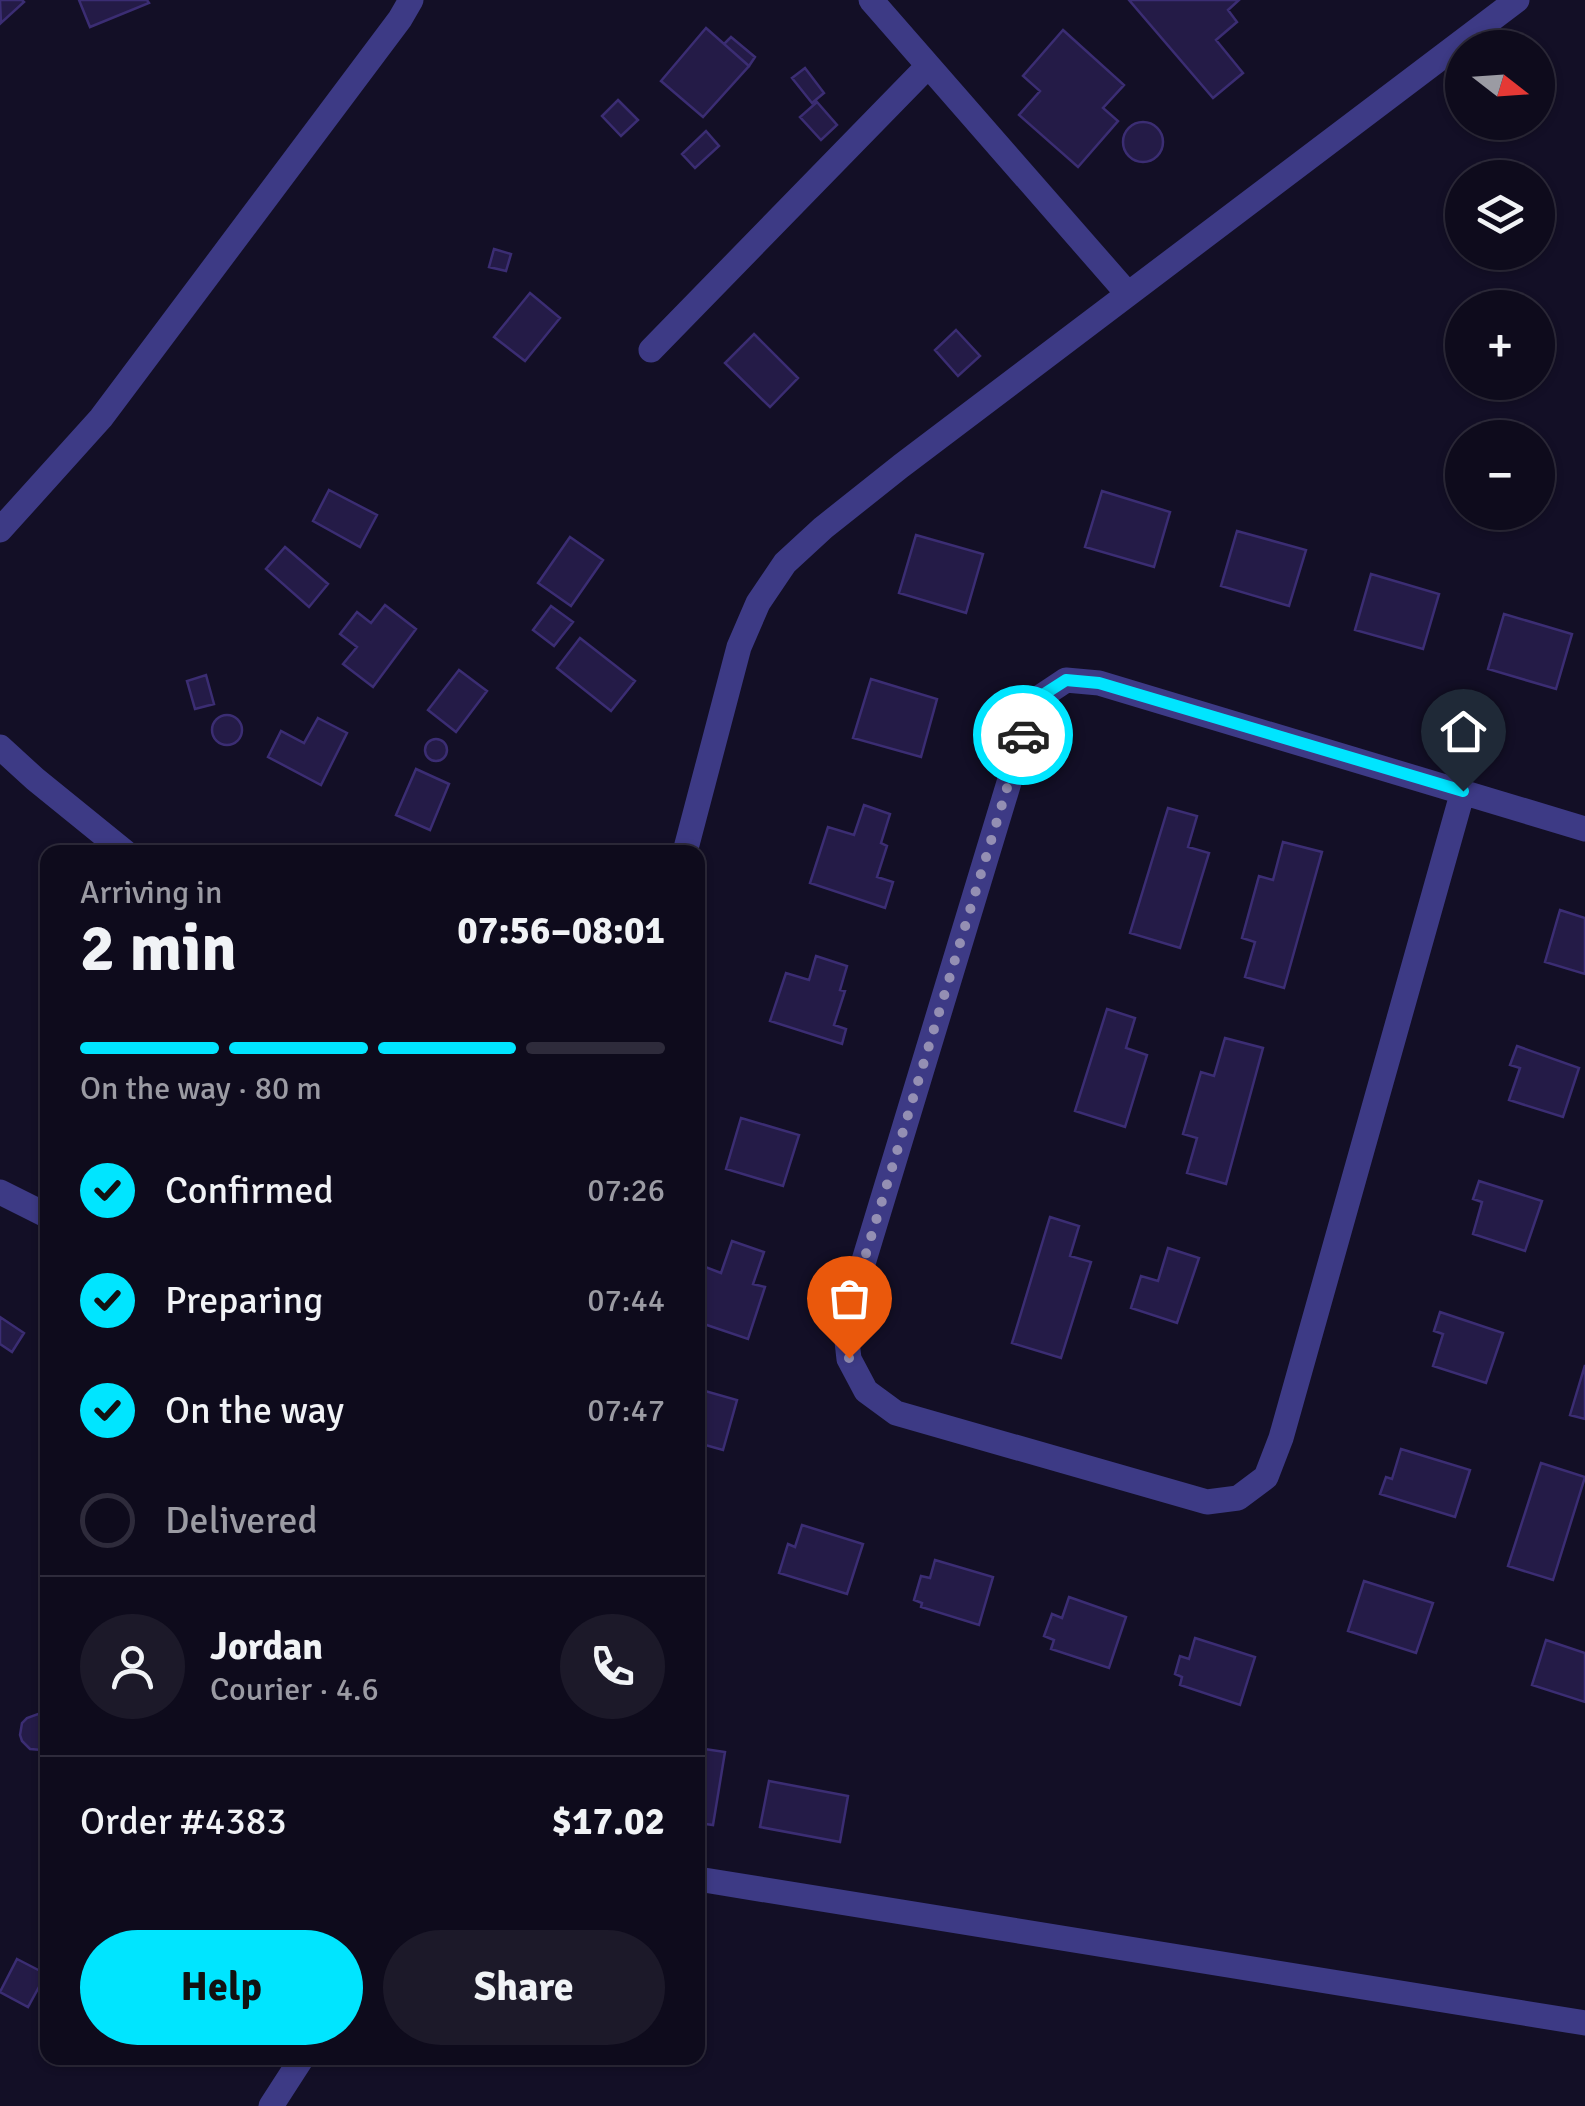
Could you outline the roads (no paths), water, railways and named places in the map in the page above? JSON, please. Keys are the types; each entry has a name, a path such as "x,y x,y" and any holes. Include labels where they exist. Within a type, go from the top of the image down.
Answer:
{"street":[{"path":"0,530 101,418 411,0"},
{"path":"870,0 1128,294"},
{"path":"687,845 739,646 758,603 785,563 901,466 1517,0"},
{"path":"650,350 928,66"},
{"path":"1463,791 1281,1438 1266,1477 1238,1498 1207,1502 896,1413 866,1392 849,1358 845,1323 1024,733 1038,698 1066,680 1099,683 1463,791 1585,830"},
{"path":"0,746 116,845"},
{"path":"0,1192 40,1212"},
{"path":"705,1880 1585,2023"},
{"path":"271,2106 297,2065"}]}
